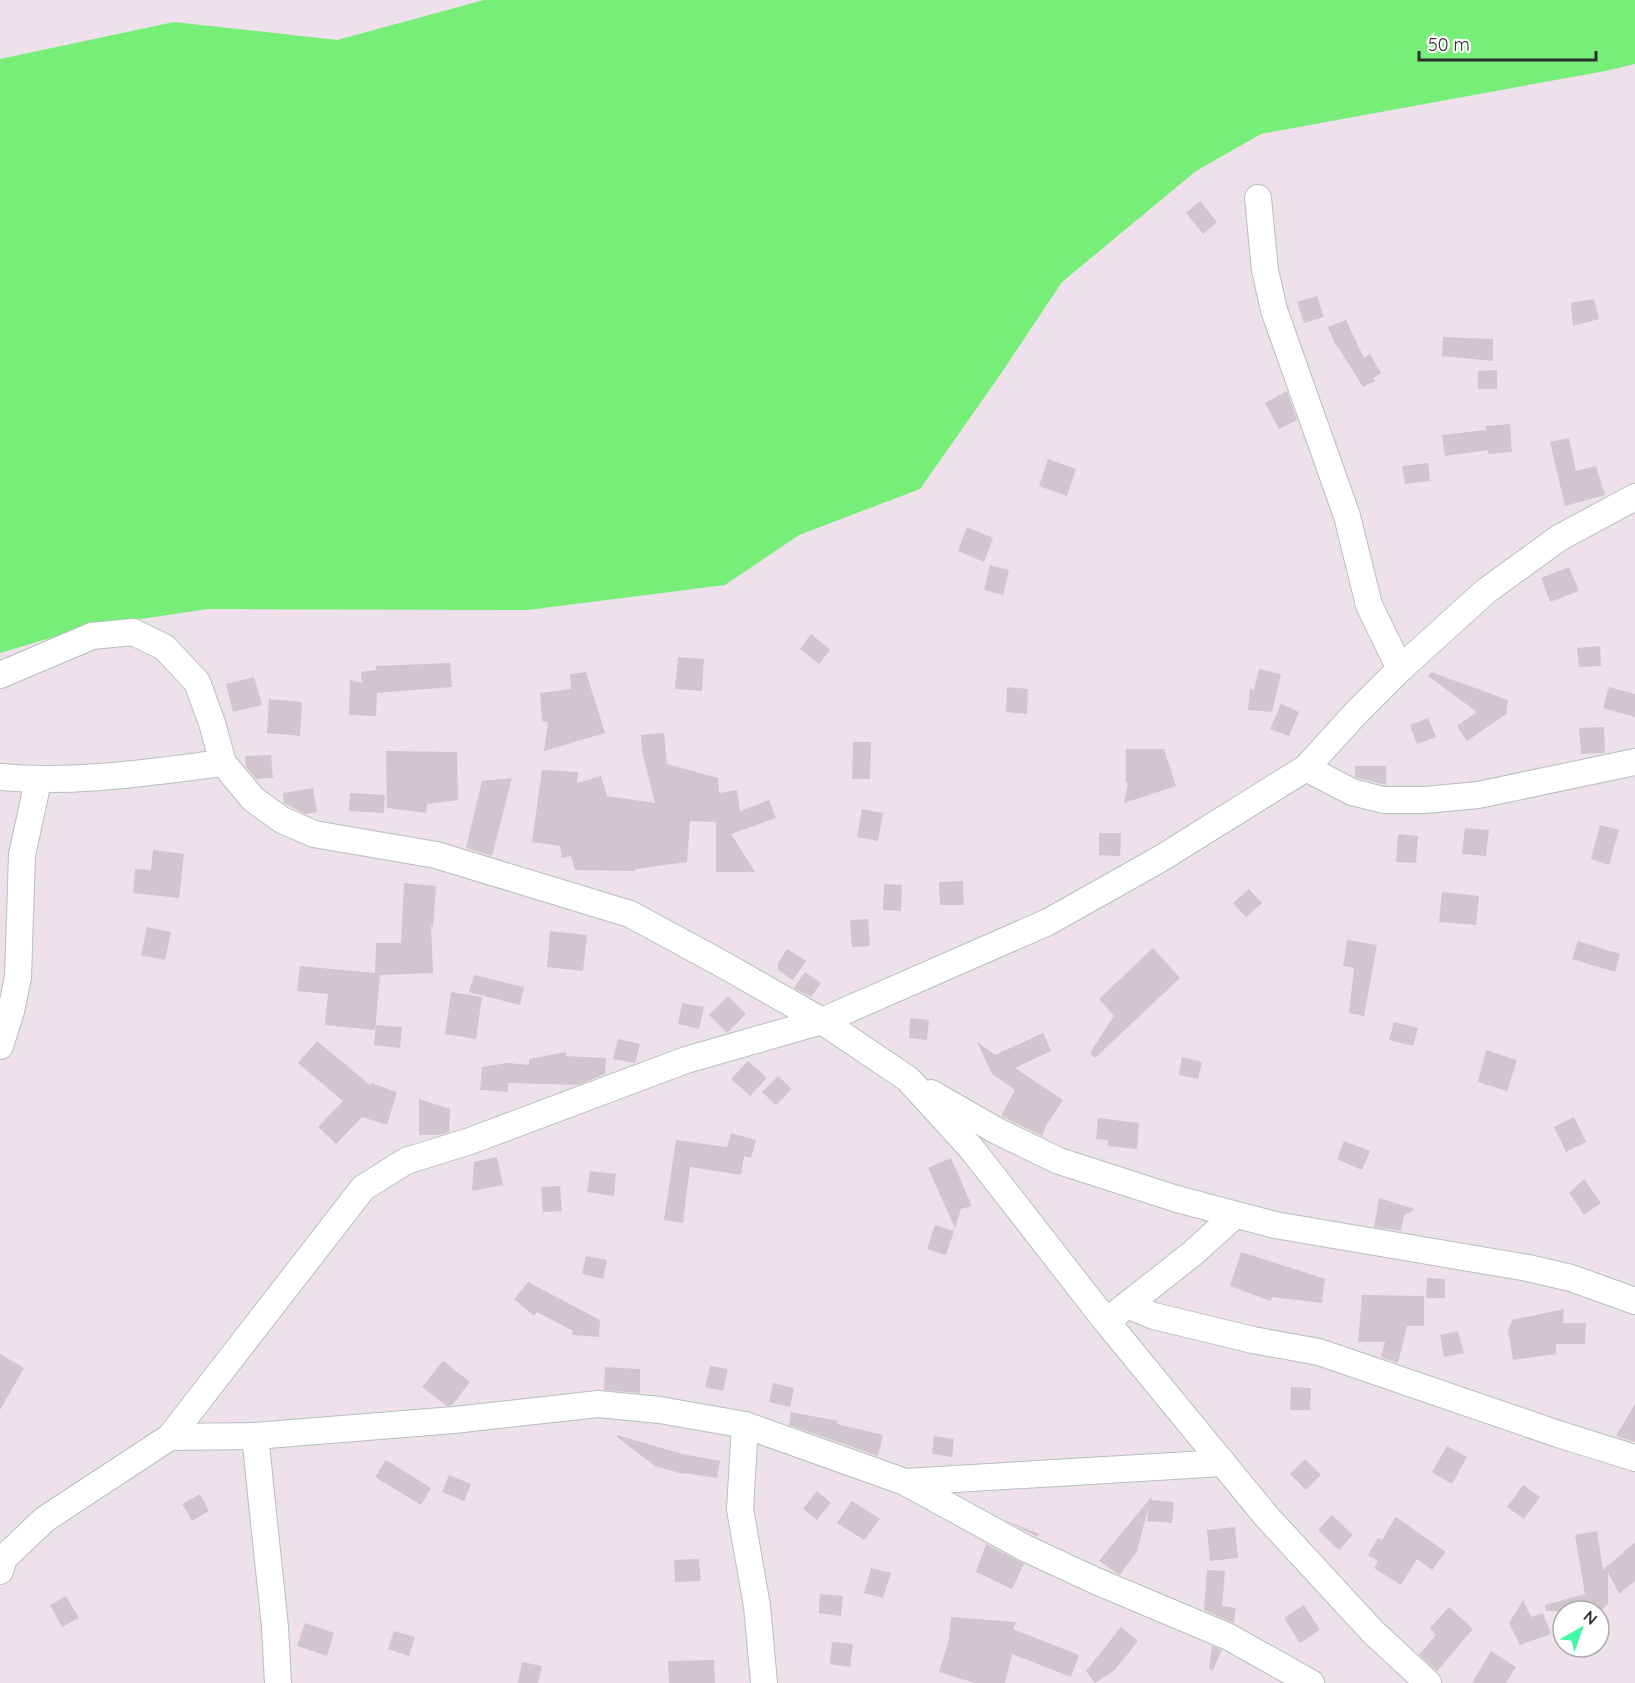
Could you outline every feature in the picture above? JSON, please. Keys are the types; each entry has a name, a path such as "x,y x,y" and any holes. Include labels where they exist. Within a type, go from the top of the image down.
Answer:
{"street":[{"path":"1258,198 1265,270 1274,310 1347,516 1369,605 1400,669"},
{"path":"0,1571 4,1558 45,1519 170,1437 363,1188 406,1161 470,1141 686,1060 822,1022 1048,922 1160,860 1306,768 1400,669 1486,591 1559,538 1635,497"},
{"path":"0,675 92,636 133,632 164,647 196,682 212,723 223,763 254,799 282,820 314,834 436,855 630,914 822,1022 908,1079 997,1131 1059,1161 1235,1215 1319,1233 1528,1268 1571,1278 1635,1301"},
{"path":"1306,768 1352,792 1383,800 1425,800 1478,795 1635,762"},
{"path":"0,777 38,781 122,776 223,763"},
{"path":"0,1046 11,1011 18,977 22,855 38,781"},
{"path":"908,1079 971,1148 1106,1321 1267,1517 1373,1632 1428,1683"},
{"path":"1106,1321 1193,1253 1235,1215"},
{"path":"1127,1305 1154,1316 1253,1340 1319,1352 1431,1392 1635,1458"},
{"path":"170,1437 255,1436 454,1420 598,1404 660,1410 745,1425 905,1482 1024,1548 1229,1637 1311,1683"},
{"path":"745,1425 740,1509 757,1606 764,1683"},
{"path":"255,1436 275,1627 278,1683"},
{"path":"905,1482 1222,1463"}],"shaded area":[{"path":"484,0 1635,0 1635,64 1261,134 1196,171 1062,282 920,489 799,535 725,585 528,610 208,609 87,627 0,653 0,59 174,22 337,40"}],"building":[{"path":"1200,201 1217,222 1203,234 1186,213"},
{"path":"1317,296 1324,317 1304,323 1297,302"},
{"path":"1594,299 1599,319 1573,326 1571,303"},
{"path":"1346,320 1364,358 1370,354 1381,373 1373,378 1375,381 1363,387 1336,346 1328,327"},
{"path":"1443,337 1493,339 1493,361 1442,356"},
{"path":"1497,370 1497,389 1478,389 1478,371"},
{"path":"1287,391 1297,420 1279,429 1265,403"},
{"path":"1510,424 1512,452 1488,454 1488,450 1445,456 1442,435 1486,430 1486,426"},
{"path":"1569,438 1576,471 1596,466 1605,495 1565,506 1550,442"},
{"path":"1048,459 1076,469 1067,496 1039,486"},
{"path":"1428,463 1430,481 1405,484 1402,466"},
{"path":"967,527 993,538 984,562 958,551"},
{"path":"990,565 1009,570 1003,595 984,590"},
{"path":"1569,567 1579,591 1550,602 1541,578"},
{"path":"811,634 830,650 819,664 800,649"},
{"path":"1600,646 1601,666 1579,667 1577,648"},
{"path":"678,657 704,659 702,691 675,689"},
{"path":"450,663 452,687 377,693 376,716 349,715 350,680 362,683 361,672 376,670 376,666"},
{"path":"1259,669 1281,674 1272,712 1248,710 1250,689 1254,690"},
{"path":"586,672 605,733 544,751 548,722 542,721 540,693 571,689 570,674"},
{"path":"1431,672 1508,700 1506,714 1467,741 1457,726 1477,712 1428,676"},
{"path":"254,677 262,705 233,712 226,684"},
{"path":"1007,687 1028,689 1027,714 1006,712"},
{"path":"1609,687 1635,694 1635,717 1603,708"},
{"path":"269,699 302,702 300,736 267,733"},
{"path":"1281,704 1299,712 1289,736 1270,729"},
{"path":"1428,718 1436,737 1417,744 1410,725"},
{"path":"1604,727 1605,753 1581,754 1579,728"},
{"path":"664,733 667,764 718,778 719,793 737,790 740,811 769,800 776,818 731,834 755,872 716,872 716,822 690,821 687,862 635,869 635,871 575,870 571,856 562,858 560,846 532,842 542,770 578,772 577,783 601,776 607,796 655,803 642,751 641,735"},
{"path":"853,742 871,742 870,779 852,779"},
{"path":"1126,749 1164,749 1176,786 1124,803 1128,783 1126,783"},
{"path":"386,751 457,752 458,800 427,804 426,813 387,808"},
{"path":"271,755 273,778 256,779 246,767 245,756"},
{"path":"1355,766 1386,766 1386,785 1355,777"},
{"path":"512,778 492,856 466,848 482,781"},
{"path":"313,788 317,812 305,814 284,803 283,793"},
{"path":"350,793 385,795 384,813 349,811"},
{"path":"862,809 883,813 878,841 857,837"},
{"path":"1600,825 1619,830 1609,865 1591,859"},
{"path":"1465,828 1489,830 1486,856 1462,854"},
{"path":"1099,833 1121,833 1120,856 1099,855"},
{"path":"1398,834 1418,836 1416,863 1396,862"},
{"path":"153,850 184,854 179,898 133,893 135,869 151,870"},
{"path":"963,881 964,905 940,905 939,882"},
{"path":"404,883 436,886 433,927 431,926 433,973 380,975 375,1030 325,1025 328,994 297,991 300,966 375,973 376,943 401,943"},
{"path":"884,884 902,885 901,911 883,910"},
{"path":"1249,889 1262,903 1246,917 1233,903"},
{"path":"1442,892 1479,896 1476,925 1439,922"},
{"path":"868,919 870,946 852,947 850,920"},
{"path":"147,927 171,932 165,960 141,955"},
{"path":"550,931 587,935 583,971 547,967"},
{"path":"1347,940 1377,945 1364,1016 1349,1013 1354,968 1343,966"},
{"path":"1578,941 1620,954 1615,972 1572,959"},
{"path":"1153,948 1180,978 1095,1058 1090,1053 1114,1016 1099,999"},
{"path":"787,949 806,961 793,980 778,970 778,963"},
{"path":"805,972 821,983 811,997 794,988"},
{"path":"474,975 524,987 520,1005 469,992"},
{"path":"451,992 482,997 476,1039 445,1034"},
{"path":"728,996 746,1014 727,1033 709,1015"},
{"path":"682,1003 704,1007 699,1029 678,1024"},
{"path":"910,1018 929,1020 927,1040 909,1038"},
{"path":"1394,1022 1418,1028 1413,1046 1389,1040"},
{"path":"376,1025 402,1027 400,1048 374,1045"},
{"path":"1043,1033 1051,1051 1015,1068 1063,1100 1042,1136 1001,1116 1015,1090 992,1074 977,1042 995,1055"},
{"path":"618,1039 640,1044 635,1063 613,1059"},
{"path":"317,1041 371,1086 371,1083 397,1092 387,1125 362,1117 336,1144 318,1127 343,1101 298,1063"},
{"path":"1486,1050 1517,1060 1507,1091 1478,1082"},
{"path":"566,1052 566,1056 606,1058 605,1074 578,1085 508,1083 508,1092 480,1090 482,1067 507,1063 529,1065 529,1059"},
{"path":"1182,1057 1202,1062 1198,1079 1179,1075"},
{"path":"748,1061 767,1078 750,1096 731,1079"},
{"path":"778,1076 792,1089 776,1105 762,1092"},
{"path":"419,1099 450,1109 449,1132 438,1135 419,1135"},
{"path":"1574,1117 1586,1142 1566,1152 1554,1127"},
{"path":"1098,1118 1139,1123 1137,1149 1108,1146 1108,1140 1096,1139"},
{"path":"731,1133 756,1140 751,1158 744,1156 741,1175 690,1167 683,1223 664,1220 676,1140 727,1147"},
{"path":"1344,1141 1370,1151 1362,1170 1337,1159"},
{"path":"497,1157 503,1185 472,1191 474,1162"},
{"path":"951,1158 972,1206 961,1209 955,1228 928,1168"},
{"path":"590,1171 616,1174 614,1196 587,1192"},
{"path":"1584,1179 1601,1203 1584,1215 1569,1193"},
{"path":"560,1186 562,1211 543,1212 541,1187"},
{"path":"1379,1198 1415,1209 1404,1216 1401,1231 1374,1227"},
{"path":"935,1225 954,1231 946,1255 927,1249"},
{"path":"1241,1252 1325,1279 1322,1303 1272,1297 1271,1301 1230,1286"},
{"path":"586,1256 607,1260 603,1279 582,1274"},
{"path":"1427,1278 1445,1279 1445,1298 1426,1298"},
{"path":"528,1282 600,1320 599,1337 572,1335 573,1331 537,1312 534,1316 514,1299"},
{"path":"1362,1295 1424,1296 1424,1326 1407,1326 1398,1363 1381,1357 1385,1342 1358,1342"},
{"path":"1564,1309 1563,1323 1586,1323 1585,1344 1556,1344 1556,1354 1513,1360 1508,1330 1512,1320"},
{"path":"1458,1331 1464,1353 1444,1357 1440,1335"},
{"path":"0,1354 24,1368 0,1410"},
{"path":"443,1361 470,1382 452,1405 447,1406 422,1387"},
{"path":"710,1366 728,1369 723,1391 705,1387"},
{"path":"605,1367 640,1369 640,1393 604,1390"},
{"path":"773,1383 794,1388 790,1407 769,1402"},
{"path":"1291,1387 1311,1388 1310,1410 1290,1410"},
{"path":"1635,1404 1635,1442 1616,1436"},
{"path":"791,1412 838,1421 837,1424 883,1435 878,1456 789,1425"},
{"path":"617,1435 682,1454 720,1461 717,1478 683,1474 655,1466"},
{"path":"934,1436 954,1439 952,1457 932,1454"},
{"path":"1447,1446 1467,1457 1452,1484 1432,1472"},
{"path":"1305,1459 1321,1475 1306,1490 1290,1474"},
{"path":"386,1460 431,1488 421,1505 375,1477"},
{"path":"449,1475 471,1484 464,1501 442,1492"},
{"path":"1523,1485 1540,1497 1524,1519 1507,1507"},
{"path":"817,1491 831,1503 817,1520 803,1509"},
{"path":"200,1494 209,1511 192,1521 182,1504"},
{"path":"1152,1496 1151,1500 1174,1502 1172,1523 1147,1521 1148,1509 1137,1551 1120,1575 1099,1561"},
{"path":"852,1501 880,1519 864,1540 837,1523"},
{"path":"1332,1515 1353,1535 1339,1550 1318,1530"},
{"path":"1396,1517 1446,1552 1432,1570 1417,1559 1401,1585 1374,1568 1378,1561 1368,1555 1378,1538 1382,1540"},
{"path":"1003,1519 1039,1534 1038,1537"},
{"path":"1235,1527 1238,1558 1210,1561 1207,1530"},
{"path":"1597,1531 1603,1570 1635,1542 1635,1581 1619,1594 1608,1572 1608,1599 1567,1599 1585,1594 1575,1535"},
{"path":"986,1544 1024,1564 1012,1589 976,1572"},
{"path":"699,1559 701,1581 675,1582 674,1560"},
{"path":"871,1568 891,1573 883,1598 864,1593"},
{"path":"1207,1570 1225,1571 1222,1606 1236,1608 1234,1623 1204,1610"},
{"path":"820,1594 843,1596 841,1616 819,1613"},
{"path":"66,1596 79,1618 62,1627 50,1605"},
{"path":"1523,1600 1531,1617 1543,1613 1551,1634 1520,1645 1509,1623"},
{"path":"1551,1603 1551,1611 1546,1611 1545,1605"},
{"path":"1304,1605 1320,1630 1300,1643 1284,1618"},
{"path":"1449,1607 1473,1629 1437,1671 1419,1655 1436,1635 1430,1628"},
{"path":"951,1617 1016,1622 1013,1629 1079,1655 1071,1677 1012,1654 1005,1683 975,1683 939,1672 949,1639"},
{"path":"305,1623 334,1633 327,1656 297,1646"},
{"path":"1121,1627 1138,1641 1115,1670 1095,1683 1086,1671"},
{"path":"394,1631 415,1637 409,1656 388,1649"},
{"path":"832,1642 853,1644 850,1667 830,1664"},
{"path":"1212,1646 1222,1650 1213,1670 1209,1669"},
{"path":"1491,1651 1516,1667 1506,1683 1472,1683"},
{"path":"714,1660 715,1683 669,1683 668,1661"},
{"path":"522,1662 542,1666 538,1683 518,1683"}]}
